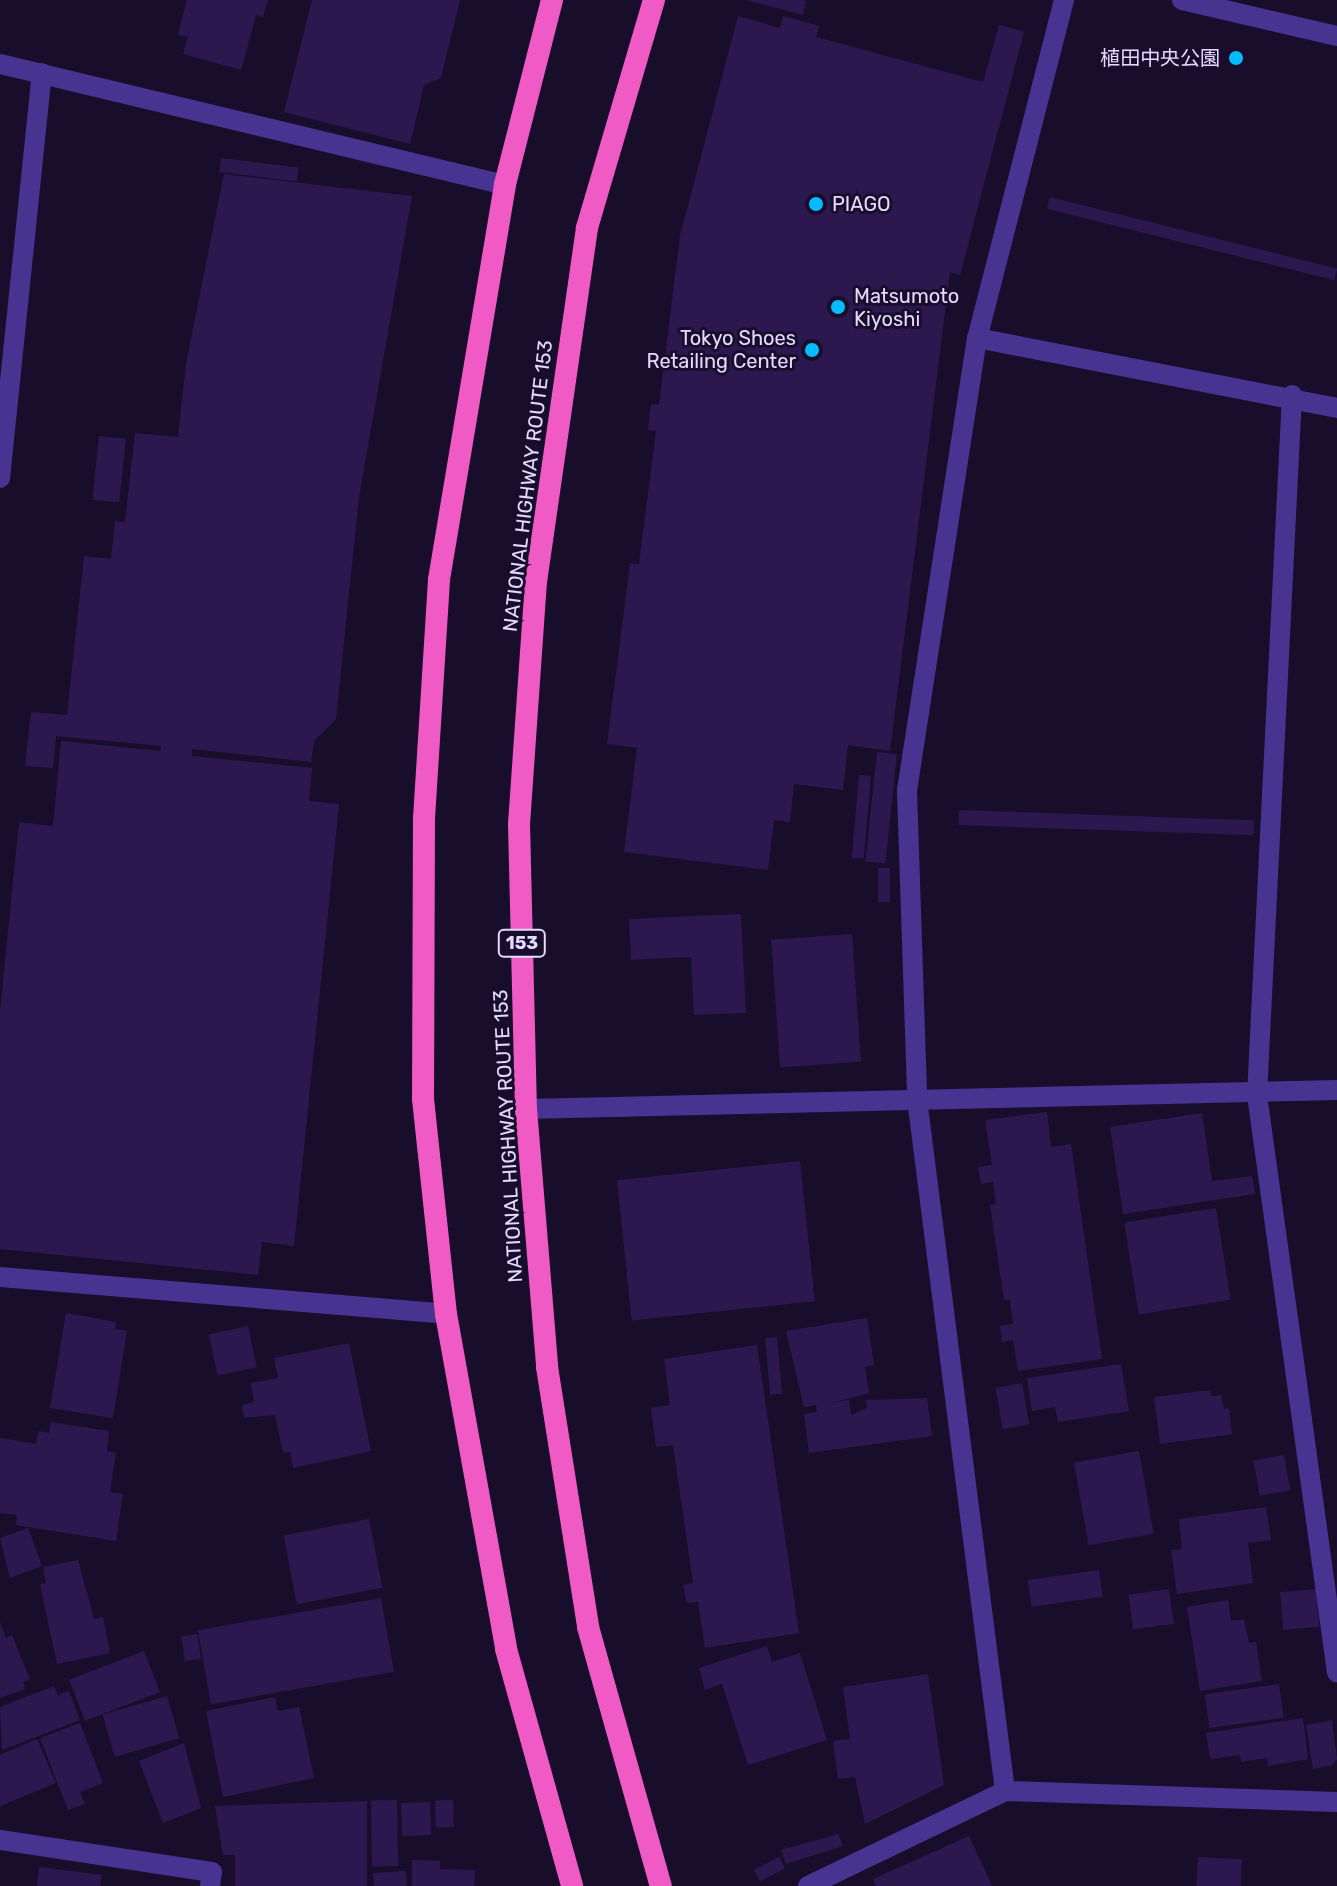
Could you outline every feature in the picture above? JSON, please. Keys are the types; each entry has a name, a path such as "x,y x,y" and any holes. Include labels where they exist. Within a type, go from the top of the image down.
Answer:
{"highway":[{"path":"552,0 505,185 439,580 424,818 423,1099 446,1314 506,1649 572,1886"},
{"name":"NATIONAL HIGHWAY ROUTE 153","path":"654,0 587,228 536,581 519,824 526,1109 547,1367 588,1627 661,1886"}],"street":[{"path":"1005,1791 917,1099 907,791 977,338 1064,0"},
{"path":"1182,0 1337,36"},
{"path":"0,64 505,185"},
{"path":"0,478 42,73"},
{"path":"977,338 1292,395 1337,408"},
{"path":"1292,395 1257,1095 1337,1672"},
{"path":"526,1109 917,1099 1257,1095 1337,1090"},
{"path":"0,1277 446,1314"},
{"path":"808,1886 1005,1791 1337,1802"},
{"path":"0,1840 212,1872 210,1886"}],"building":[{"path":"187,0 268,0 263,17 256,15 241,70 183,54 188,37 178,35"},
{"path":"312,0 460,0 441,78 424,85 410,144 284,112"},
{"path":"746,0 801,0 806,1 803,15"},
{"path":"738,16 780,28 783,16 819,26 816,37 983,82 999,25 1024,32 960,275 950,272 890,751 848,745 843,790 794,784 790,822 774,820 768,870 624,852 637,748 607,744 630,563 639,564 656,431 648,430 651,404 659,405 680,236"},
{"path":"221,158 298,168 297,181 219,172"},
{"path":"224,174 412,196 359,497 336,719 314,741 311,762 192,749 192,756 312,768 309,801 339,804 294,1246 262,1242 258,1275 0,1249 0,1011 19,822 53,826 61,741 160,751 161,746 56,736 53,768 25,766 31,712 67,715 84,556 111,559 115,521 125,522 135,433 178,437 186,364"},
{"path":"1050,197 1337,269 1334,280 1047,209"},
{"path":"99,436 126,439 119,502 92,500"},
{"path":"877,752 897,754 885,863 866,861"},
{"path":"859,775 871,776 864,859 852,858"},
{"path":"959,810 1254,820 1253,835 958,825"},
{"path":"878,868 890,868 890,902 878,902"},
{"path":"741,914 746,1013 694,1015 691,957 631,960 629,919"},
{"path":"852,934 861,1062 780,1067 771,940"},
{"path":"1047,1112 1051,1147 1071,1144 1102,1359 1018,1371 1013,1340 1002,1342 1000,1326 1013,1324 1010,1300 1004,1300 990,1205 996,1204 993,1182 981,1184 978,1167 992,1165 985,1120"},
{"path":"1202,1113 1212,1181 1252,1176 1255,1194 1123,1214 1110,1127"},
{"path":"800,1161 815,1301 632,1320 617,1180"},
{"path":"1216,1208 1231,1300 1139,1314 1124,1223"},
{"path":"66,1313 116,1322 115,1329 127,1331 113,1418 50,1408"},
{"path":"867,1318 874,1365 865,1367 869,1393 831,1403 849,1400 851,1415 867,1408 866,1400 927,1398 932,1436 809,1453 804,1414 817,1412 816,1405 804,1407 786,1331"},
{"path":"248,1326 257,1367 218,1375 209,1334"},
{"path":"777,1337 782,1394 770,1395 765,1338"},
{"path":"349,1343 371,1451 293,1468 290,1452 283,1453 275,1415 244,1418 242,1405 254,1402 251,1383 278,1378 274,1358"},
{"path":"757,1345 799,1633 705,1648 698,1602 687,1603 683,1585 693,1583 673,1445 656,1447 651,1408 670,1405 664,1359"},
{"path":"1121,1364 1129,1411 1058,1422 1055,1407 1032,1411 1027,1378"},
{"path":"1022,1383 1029,1424 1003,1429 995,1388"},
{"path":"1210,1390 1211,1396 1221,1395 1224,1409 1229,1408 1232,1434 1160,1444 1154,1397"},
{"path":"51,1422 109,1431 107,1451 116,1453 110,1492 123,1494 116,1541 16,1525 17,1515 0,1513 0,1438 36,1444 38,1431 49,1433"},
{"path":"1139,1451 1154,1534 1089,1545 1074,1462"},
{"path":"1284,1455 1290,1490 1260,1496 1253,1460"},
{"path":"1266,1507 1271,1540 1248,1543 1253,1583 1177,1594 1171,1550 1182,1549 1179,1519"},
{"path":"369,1519 382,1588 297,1604 284,1536"},
{"path":"28,1528 42,1566 10,1578 0,1538"},
{"path":"78,1560 94,1619 103,1617 110,1653 57,1664 40,1584 46,1583 43,1567"},
{"path":"1099,1570 1103,1597 1031,1607 1028,1580"},
{"path":"1169,1589 1174,1624 1133,1629 1128,1595"},
{"path":"1316,1589 1319,1627 1283,1630 1280,1592"},
{"path":"381,1598 394,1672 211,1704 198,1630"},
{"path":"1228,1600 1231,1621 1244,1619 1249,1643 1256,1642 1262,1681 1200,1691 1187,1607"},
{"path":"0,1622 6,1638 12,1635 30,1679 23,1682 25,1689 0,1698"},
{"path":"197,1634 201,1659 185,1661 181,1637"},
{"path":"767,1646 772,1662 800,1653 827,1740 748,1765 722,1684 705,1690 699,1668"},
{"path":"144,1651 160,1692 85,1721 69,1680"},
{"path":"928,1674 944,1785 865,1824 855,1777 838,1779 833,1741 850,1739 843,1687"},
{"path":"1279,1684 1284,1718 1209,1728 1205,1694"},
{"path":"54,1686 58,1695 69,1691 80,1720 2,1750 0,1707"},
{"path":"167,1696 179,1738 115,1757 103,1714"},
{"path":"275,1697 278,1711 299,1707 314,1778 223,1797 206,1711"},
{"path":"1303,1718 1308,1759 1268,1766 1267,1758 1241,1762 1240,1755 1210,1759 1206,1733"},
{"path":"1332,1720 1337,1759 1333,1765 1313,1769 1306,1725"},
{"path":"80,1723 103,1783 80,1792 85,1804 68,1810 40,1738"},
{"path":"37,1739 56,1783 0,1806 0,1755"},
{"path":"184,1743 201,1808 163,1823 139,1761"},
{"path":"371,1800 397,1800 398,1866 372,1866"},
{"path":"453,1800 454,1827 436,1828 435,1801"},
{"path":"367,1801 367,1886 235,1886 235,1855 223,1855 215,1806"},
{"path":"430,1802 431,1835 402,1836 401,1803"},
{"path":"838,1834 843,1846 786,1864 781,1850"},
{"path":"969,1836 992,1886 876,1886 873,1879"},
{"path":"779,1857 785,1869 760,1881 754,1870"},
{"path":"1198,1857 1242,1859 1241,1886 1196,1886"},
{"path":"412,1860 440,1861 440,1869 475,1870 474,1886 412,1886"},
{"path":"39,1867 102,1875 100,1886 37,1886"},
{"path":"406,1871 407,1886 374,1886 373,1873"}],"place":[{"name":"植田中央公園","path":"1236,58"},
{"name":"PIAGO","path":"816,204"},
{"name":"Matsumoto Kiyoshi","path":"838,307"},
{"name":"Tokyo Shoes Retailing Center","path":"812,350"}]}
